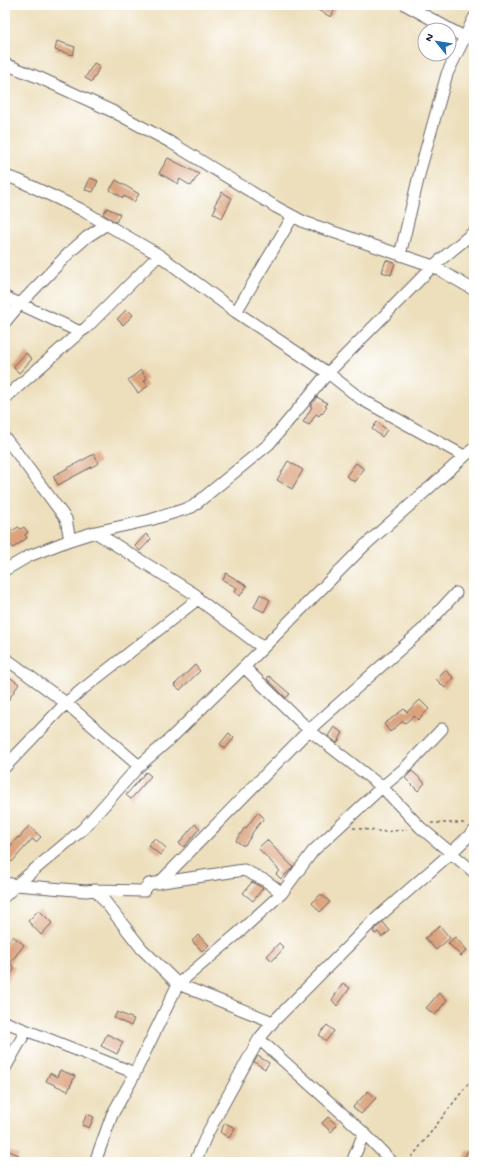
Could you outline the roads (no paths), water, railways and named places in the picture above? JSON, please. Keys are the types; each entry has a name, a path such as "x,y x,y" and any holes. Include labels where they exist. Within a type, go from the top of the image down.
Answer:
{"street":[{"path":"406,5 464,37"},
{"path":"400,255 421,167 447,74 474,18"},
{"path":"5,64 40,78 128,119 170,142 276,207 304,222 433,266 474,290"},
{"path":"5,176 80,209 158,255 236,312 328,374 361,399 464,456"},
{"path":"236,312 293,216"},
{"path":"5,322 20,304 70,252 87,237 107,224"},
{"path":"5,570 28,556 70,540 95,532 150,520 192,507 269,444 328,374 433,266 474,232"},
{"path":"5,398 86,328 158,255"},
{"path":"5,297 80,332"},
{"path":"5,438 66,519 70,540"},
{"path":"5,896 10,884 83,829 139,766 170,739 244,667 363,547 474,448"},
{"path":"95,532 196,595 198,599 263,648"},
{"path":"159,883 309,730 423,629 456,593"},
{"path":"6,764 66,703 198,599"},
{"path":"5,658 66,703 139,766"},
{"path":"244,667 309,730 382,787 421,828 474,872"},
{"path":"95,1162 112,1116 135,1073 178,984 236,935 282,893 313,851 382,787 406,768 442,729"},
{"path":"195,1162 207,1134 259,1039 273,1022 369,925 474,831"},
{"path":"10,884 86,891 144,891 149,884 244,870 266,881 282,893"},
{"path":"96,890 142,949 178,984 273,1022"},
{"path":"5,1022 135,1073"},
{"path":"5,1068 26,1031"},
{"path":"259,1039 364,1133 392,1162"},
{"path":"352,1162 364,1133"}]}
